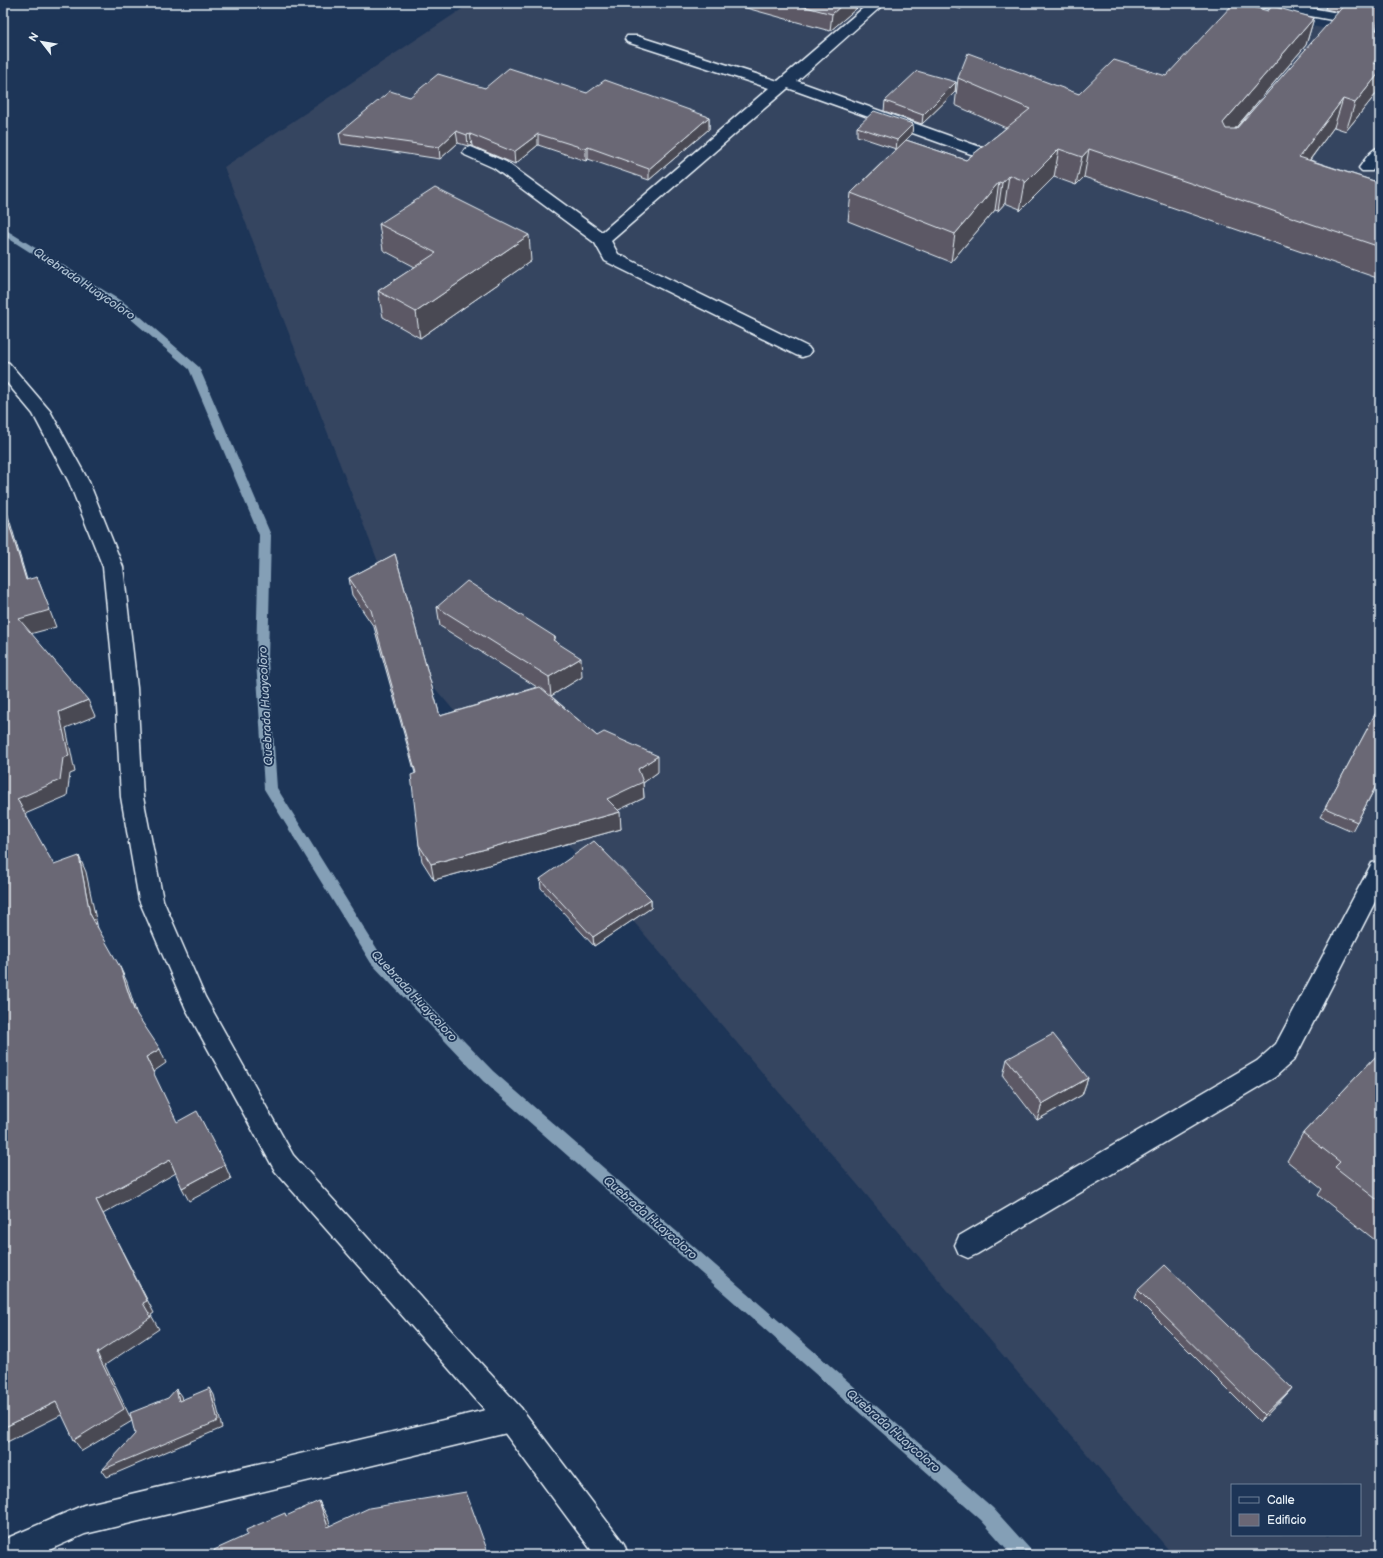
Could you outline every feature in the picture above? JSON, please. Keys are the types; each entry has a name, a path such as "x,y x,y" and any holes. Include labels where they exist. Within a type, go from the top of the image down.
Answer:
{"street":[{"path":"602,240 878,3"},
{"path":"1270,4 1334,23 1380,25"},
{"path":"632,39 783,84 977,151"},
{"path":"471,152 500,165 602,240 611,257 802,352"},
{"path":"3,367 41,411 79,482 113,567 126,688 132,797 151,900 195,1002 284,1163 511,1418 613,1555"},
{"path":"968,1245 1266,1069 1285,1052 1380,870"},
{"path":"3,1555 84,1520 511,1418"}],"lane":[{"path":"1367,168 1380,151"}],"shaded area":[{"path":"471,3 1191,3 1380,39 1380,1555 1173,1555 421,672 224,167"}],"building":[{"path":"791,3 844,3 832,14"},
{"path":"1234,3 1268,11 1272,6 1314,18 1223,123 1226,129 1236,129 1346,3 1380,3 1380,13 1376,30 1380,31 1380,55 1373,63 1380,65 1380,72 1355,103 1343,99 1299,157 1380,183 1380,247 1089,149 1082,157 1059,149 1025,183 1025,181 1009,175 1002,183 999,182 955,234 851,193 906,140 966,160 1030,109 958,78 968,53 1079,94 1114,60 1166,76"},
{"path":"509,68 587,93 605,80 709,117 649,169 588,147 586,149 538,134 514,152 470,134 467,135 456,131 439,147 339,133 390,91 410,97 438,74 485,88"},
{"path":"917,71 956,82 923,115 885,101"},
{"path":"874,111 913,124 897,140 857,127"},
{"path":"435,188 529,235 416,312 378,291 436,253 379,224"},
{"path":"3,504 26,580 37,577 50,610 19,619 88,700 59,712 69,756 63,758 60,780 17,799 54,865 79,856 90,914 120,967 134,1010 160,1049 146,1057 177,1122 197,1111 225,1165 182,1188 170,1160 96,1200 147,1301 143,1303 151,1317 97,1353 124,1409 74,1440 56,1402 3,1428"},
{"path":"395,554 440,716 540,687 597,736 604,732 658,756 638,769 643,782 607,799 620,812 431,864 419,845 411,775 416,773 371,610 349,578"},
{"path":"467,581 555,637 553,640 581,658 549,677 437,607"},
{"path":"1380,705 1380,778 1357,822 1325,808"},
{"path":"594,841 651,899 593,937 540,879"},
{"path":"1053,1034 1088,1078 1042,1104 1007,1059"},
{"path":"1380,1052 1380,1202 1335,1167 1340,1162 1303,1133"},
{"path":"1165,1265 1292,1388 1264,1415 1138,1290"},
{"path":"210,1388 218,1421 102,1470 135,1434 130,1413 168,1398 176,1389 179,1401"},
{"path":"466,1492 489,1555 287,1555 286,1552 278,1555 216,1555 214,1550 247,1535 246,1530 285,1513 286,1516 319,1501 328,1527 369,1508"}],"waterway":[{"name":"Quebrada Huaycoloro","path":"3,231 122,306 194,367 265,535 262,660 271,789 376,959 488,1076 987,1514 1024,1555"}]}
